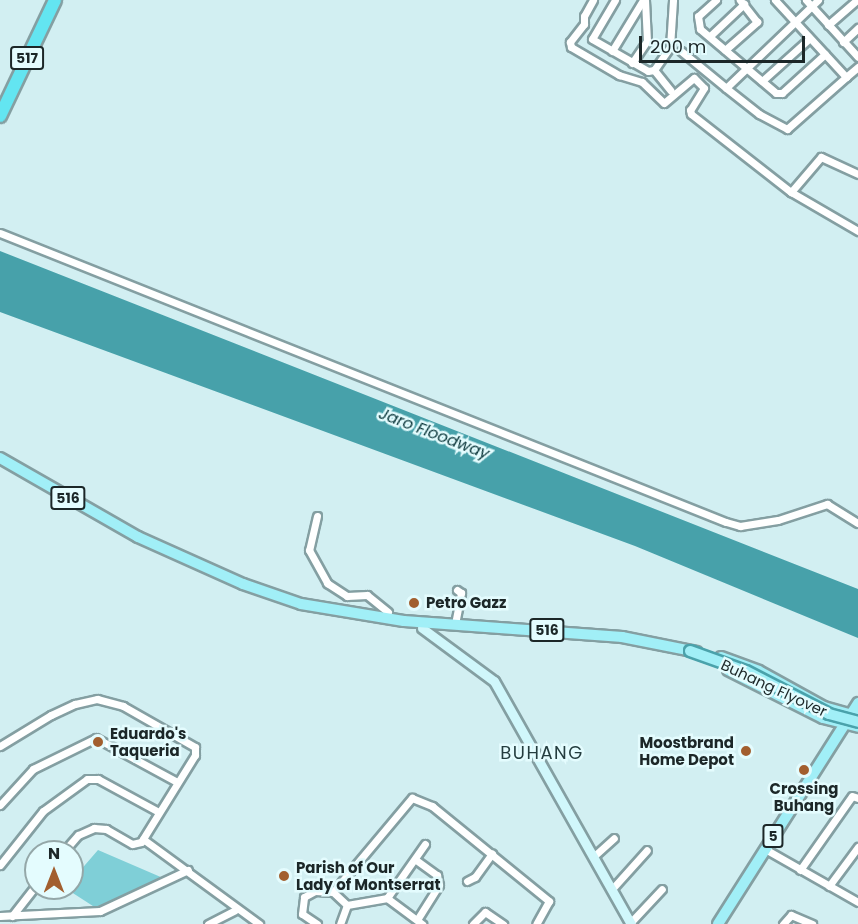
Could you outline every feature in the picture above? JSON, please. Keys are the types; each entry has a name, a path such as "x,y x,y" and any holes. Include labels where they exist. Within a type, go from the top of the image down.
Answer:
{"highway":[{"name":"517","path":"0,116 54,0"}],"main road":[{"name":"516","path":"0,458 138,537 243,584 301,604 401,620 622,637 742,664 833,710 856,718"},
{"path":"388,612 422,628"},
{"name":"516","path":"690,651 823,718 844,724"},
{"name":"Buhang Flyover","path":"690,651 746,671 829,714 856,718"},
{"path":"833,710 858,703"},
{"name":"5","path":"718,924 844,724 856,718 858,703"},
{"path":"823,718 835,738 858,728"},
{"path":"844,724 858,728"}],"street":[{"path":"593,0 584,16 584,24 570,42 571,47 619,75 642,81 664,103 694,78 704,88 690,110 692,114 791,192 858,231"},
{"path":"615,0 592,33 592,39 643,70 654,70"},
{"path":"612,51 644,0"},
{"path":"632,63 647,41 644,0"},
{"path":"654,70 670,47 673,0"},
{"path":"716,0 698,16 699,27 779,94 825,54"},
{"path":"775,0 846,77"},
{"path":"806,0 858,57"},
{"path":"726,88 818,0"},
{"path":"828,25 857,0"},
{"path":"710,36 742,2 757,19 725,50"},
{"path":"843,42 858,28"},
{"path":"762,81 810,38"},
{"path":"681,51 759,114 787,129 858,67"},
{"path":"654,70 670,90"},
{"path":"791,192 821,157 858,174"},
{"path":"0,233 726,522 740,526 777,520 827,504 858,523"},
{"path":"317,516 309,550 327,583 347,596 372,598 388,612"},
{"path":"455,624 461,593 457,590"},
{"path":"422,628 494,681 631,923 662,889"},
{"path":"0,746 75,704 106,700 194,744 195,755 157,811 143,839 132,844 106,829 94,828 78,835 74,840"},
{"path":"0,805 33,770 96,738 177,782"},
{"path":"0,865 43,811 87,779 98,779 157,811"},
{"path":"800,870 852,796 858,798"},
{"path":"333,892 412,798 432,806 549,901 536,924"},
{"path":"593,856 614,838"},
{"path":"143,839 188,870 235,910 259,924"},
{"path":"347,904 387,897 416,860 425,844"},
{"path":"829,886 858,848"},
{"path":"765,849 858,902"},
{"path":"612,889 647,850"},
{"path":"467,881 475,877 492,854"},
{"path":"387,897 419,922 439,885 437,875 416,860"},
{"path":"0,916 100,910 188,870"},
{"path":"316,924 302,914 302,900 310,892 333,892 347,904"},
{"path":"12,916 24,900"},
{"path":"340,924 347,904"},
{"path":"208,924 235,910"},
{"path":"473,924 485,912 503,924"},
{"path":"783,924 791,915 812,924"}],"shaded area":[{"path":"98,850 163,878 96,908 84,900 84,866"}],"water":[{"name":"Jaro Floodway","path":"0,251 858,589 858,638 635,546 0,312"}],"place":[{"name":"Petro Gazz","path":"414,603"},
{"name":"Eduardo's Taqueria","path":"98,742"},
{"name":"Moostbrand Home Depot","path":"746,751"},
{"name":"Crossing Buhang","path":"804,770"},
{"name":"Parish of Our Lady of Montserrat","path":"284,876"}],"district":[{"name":"BUHANG","path":"542,753"}]}
